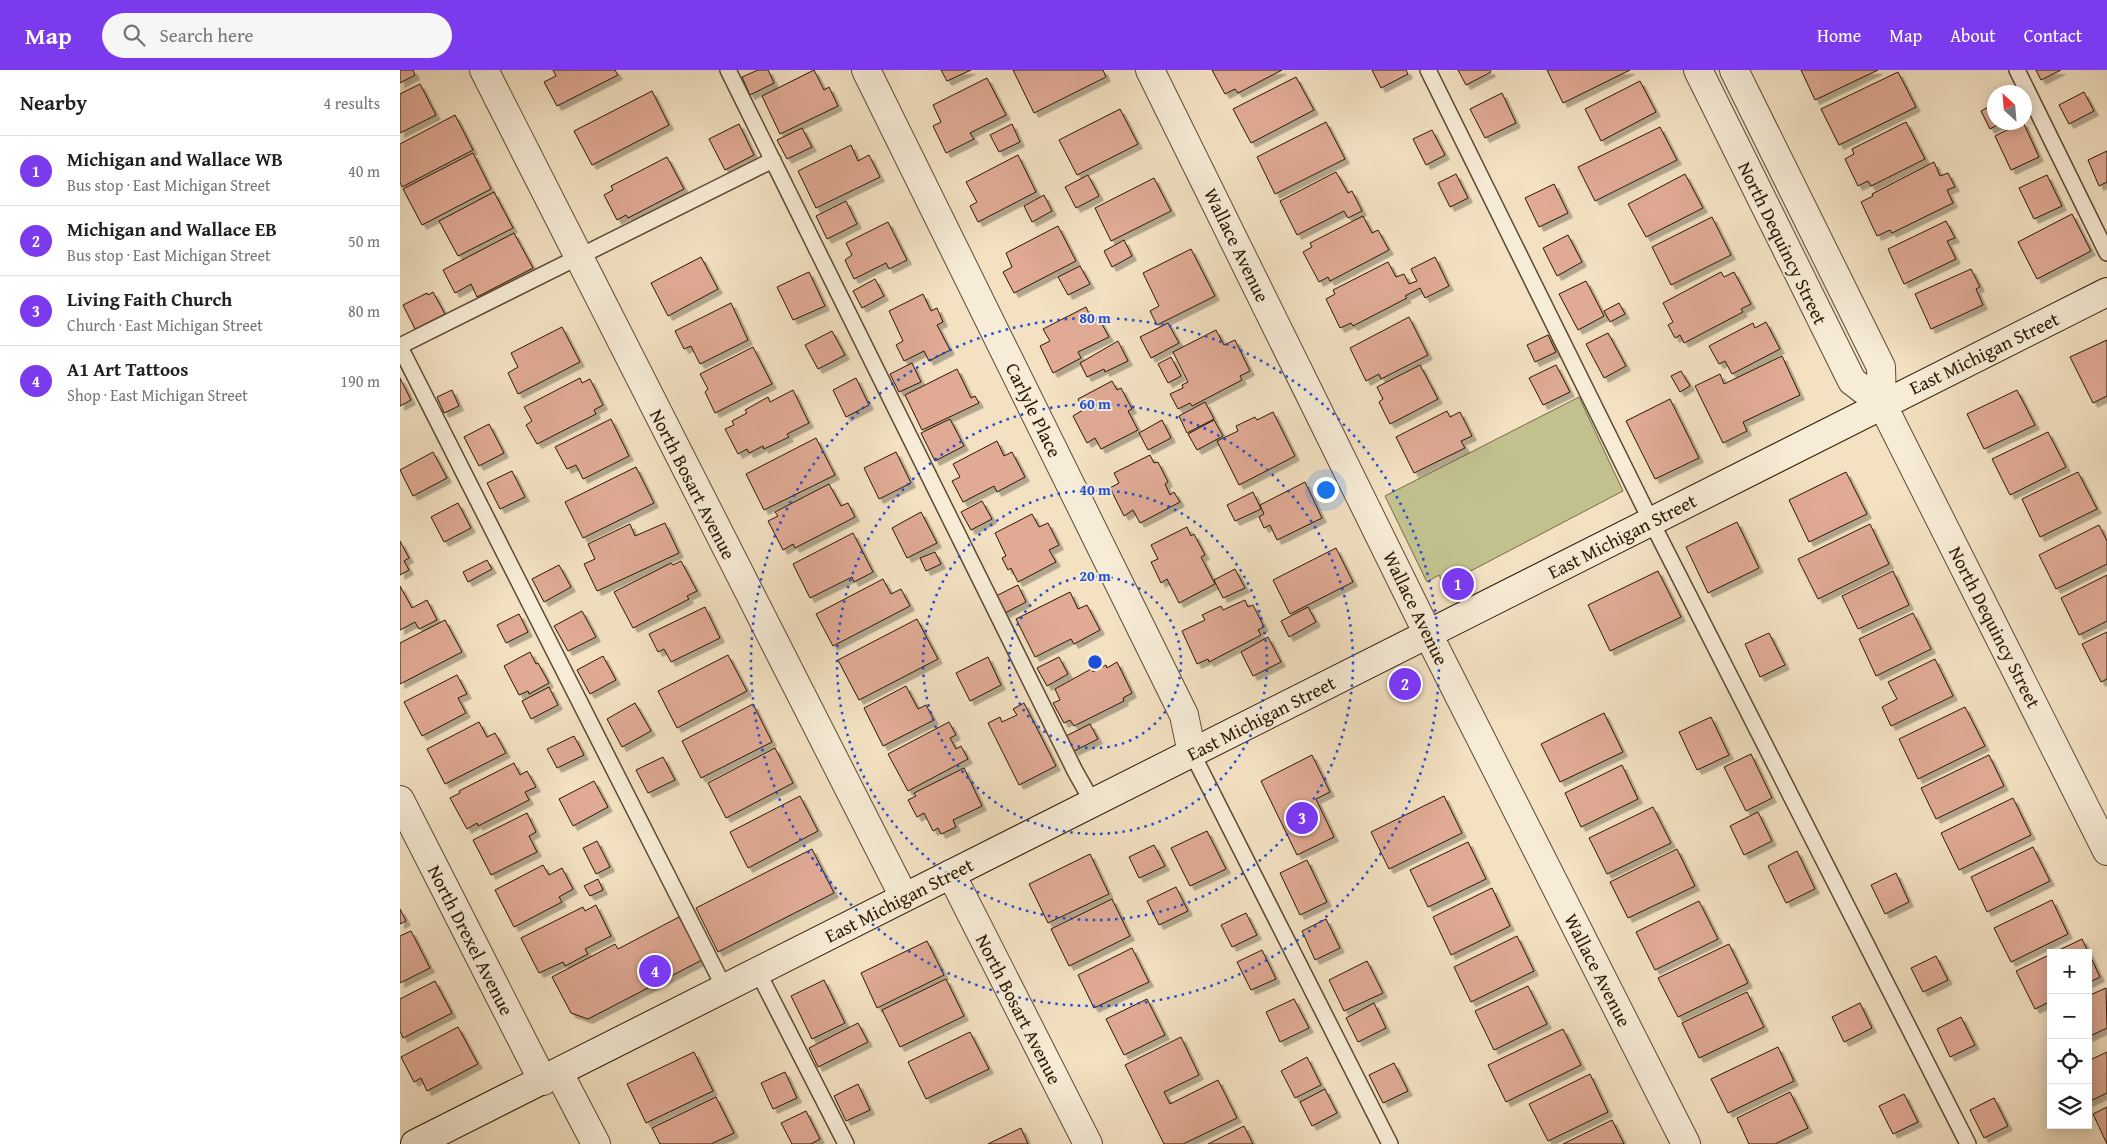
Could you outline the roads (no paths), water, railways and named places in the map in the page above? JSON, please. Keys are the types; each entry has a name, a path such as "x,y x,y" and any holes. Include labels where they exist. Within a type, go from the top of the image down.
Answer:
{"street":[{"name":"North Bosart Avenue","path":"484,70 904,897"},
{"name":"Carlyle Place","path":"866,70 1184,715 1192,753"},
{"name":"Wallace Avenue","path":"1150,70 1428,634 1686,1144"},
{"name":"North Dequincy Street","path":"1698,70 1852,381 1882,404"},
{"name":"North Dequincy Street","path":"1734,70 1881,367 1882,404 2107,851"},
{"name":"East Michigan Street","path":"414,1144 551,1077 904,897 2107,292"},
{"name":"North Drexel Avenue","path":"400,800 551,1077 596,1144"},
{"name":"North Bosart Avenue","path":"951,874 1088,1144"}],"lane":[{"path":"728,70 1093,803"},
{"path":"1428,70 1651,521 1968,1144"},
{"path":"2016,70 2107,253"},
{"path":"724,989 400,347 773,160"},
{"path":"1192,753 1390,1144"},
{"path":"758,972 846,1144"}],"place":[{"name":"Michigan and Wallace WB","path":"1458,584"},
{"name":"Michigan and Wallace EB","path":"1405,684"},
{"name":"Living Faith Church","path":"1302,818"},
{"name":"A1 Art Tattoos","path":"655,971"}]}
